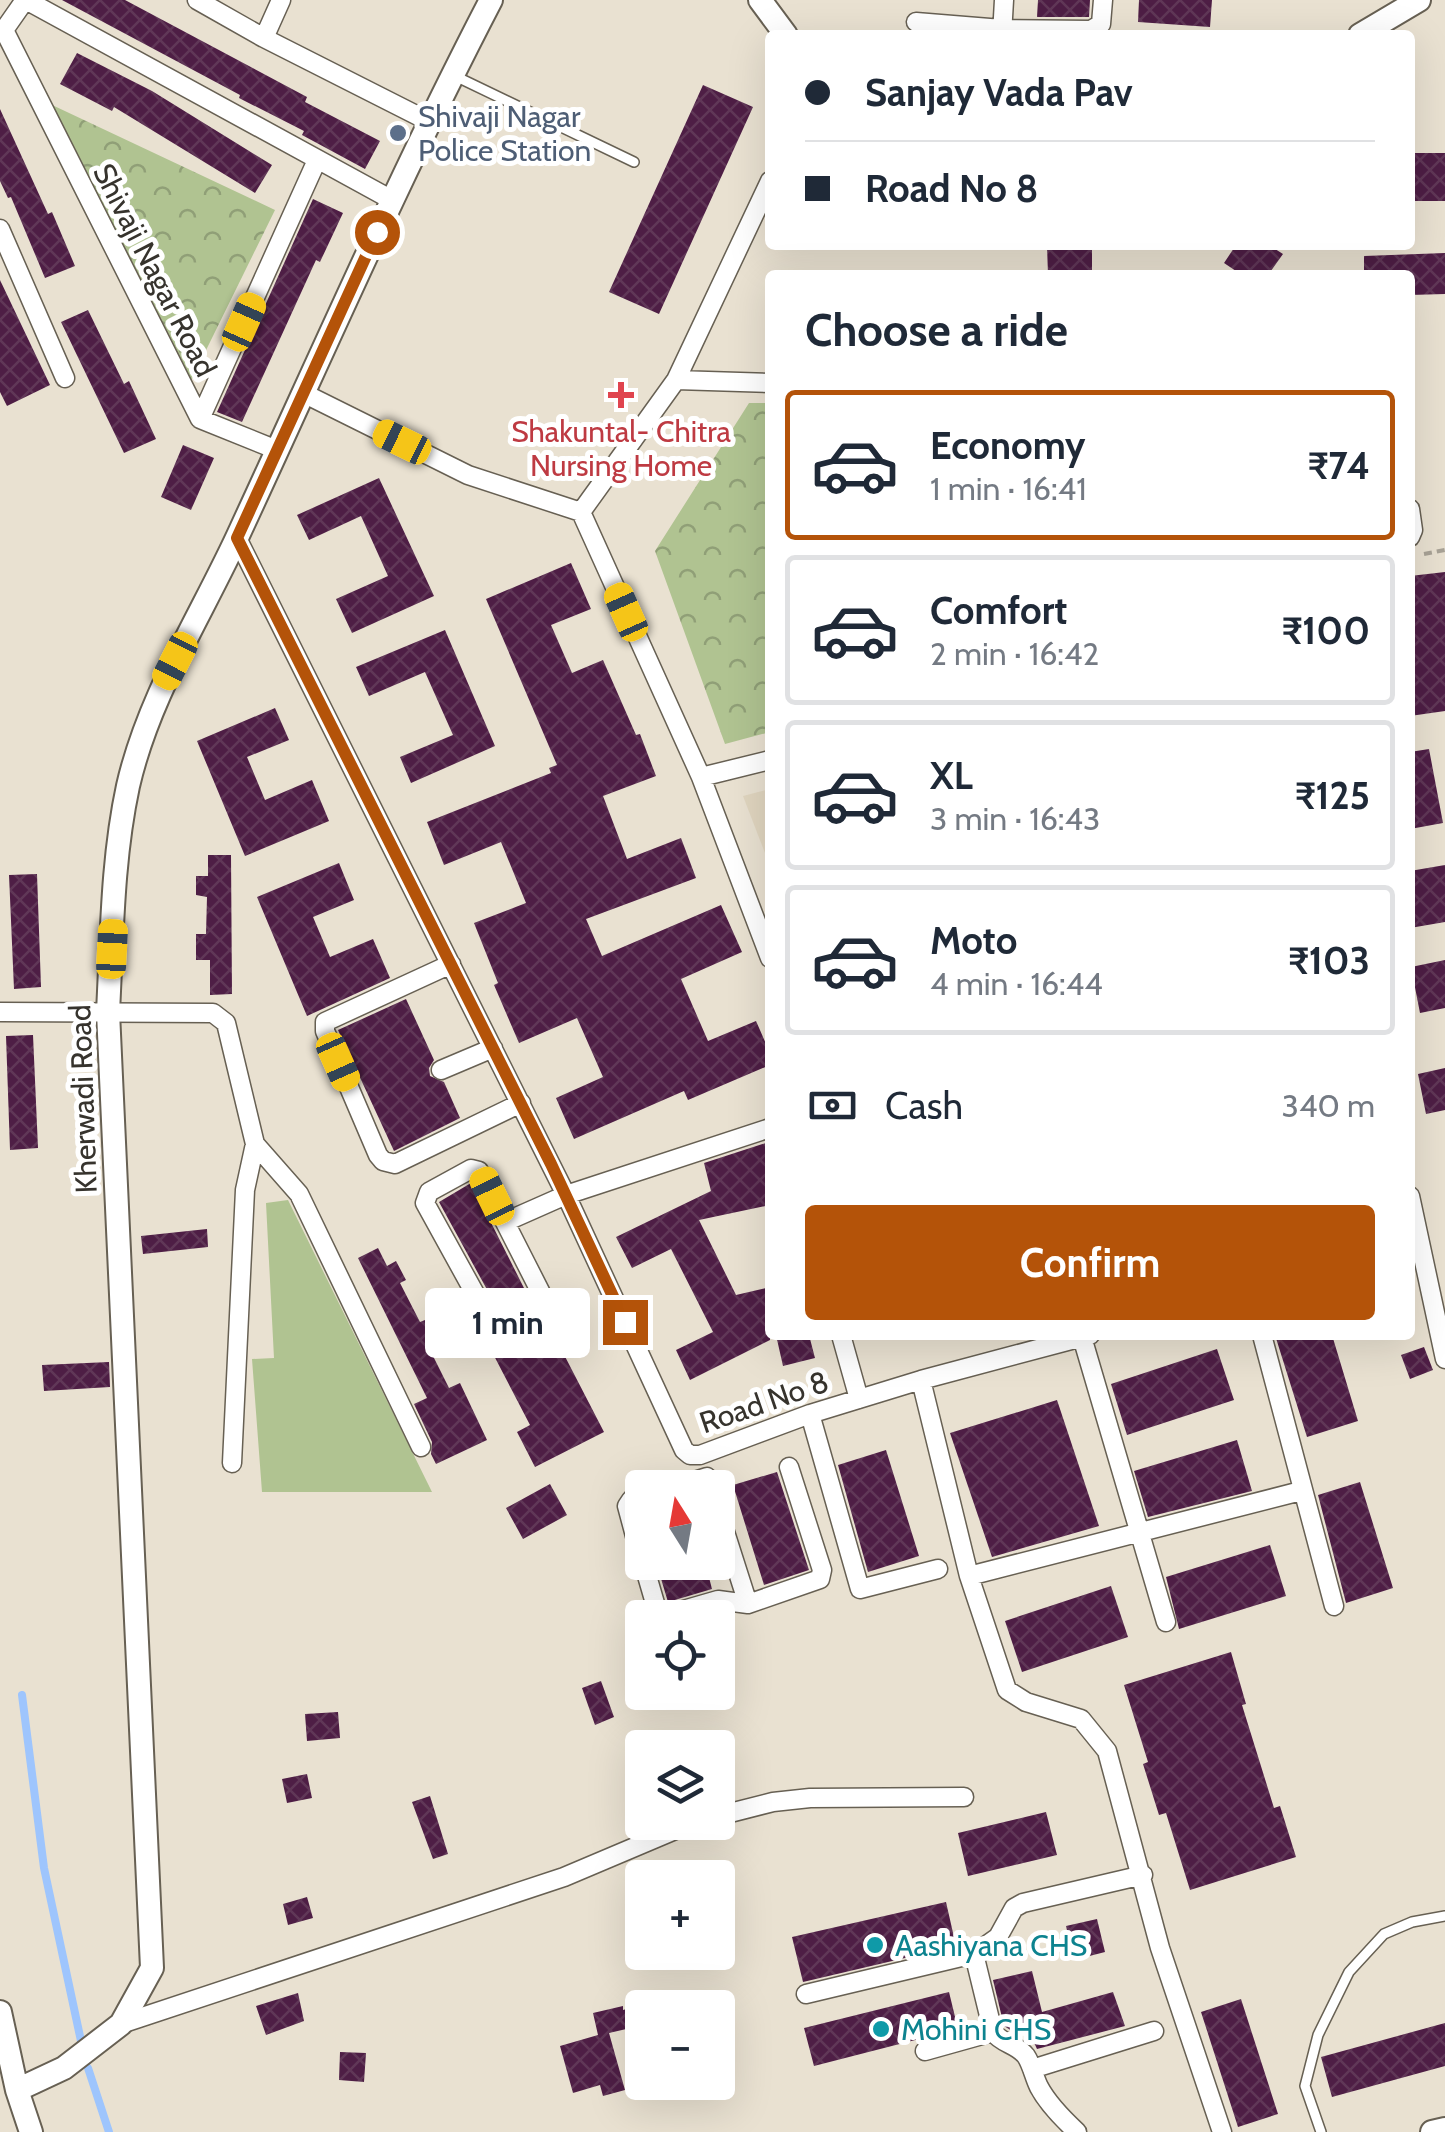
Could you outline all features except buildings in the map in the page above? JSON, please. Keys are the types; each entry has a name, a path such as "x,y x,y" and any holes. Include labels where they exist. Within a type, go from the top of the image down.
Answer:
{"street":[{"name":"Shivaji Nagar Road","path":"200,419 4,30 26,0 392,200"},
{"path":"197,0 428,121"},
{"path":"264,38 281,0"},
{"name":"Kherwadi Road","path":"8,2093 64,2068 121,2024 152,1968 108,1012 114,886 128,784 160,692 237,538 428,121 491,0"},
{"path":"760,0 782,30"},
{"path":"1002,30 1004,0"},
{"path":"1091,30 1102,24 1103,0"},
{"path":"1368,30 1419,0"},
{"path":"916,22 985,30"},
{"name":"Shivaji Nagar Road","path":"200,419 317,160"},
{"path":"581,512 676,380 765,191"},
{"path":"0,229 65,378"},
{"path":"676,380 765,382"},
{"path":"304,393 468,475 581,512 702,777 765,945"},
{"path":"200,419 278,450"},
{"name":"Road No 8","path":"237,538 566,1194 684,1450 700,1455 858,1399 1071,1340"},
{"path":"702,777 765,761"},
{"path":"450,964 325,1022 325,1031 378,1155 382,1161 395,1164 521,1103"},
{"path":"0,1012 213,1013 226,1022 255,1144 245,1190 232,1463"},
{"path":"441,1070 493,1048"},
{"path":"504,1222 566,1194 765,1130"},
{"path":"255,1144 298,1194 421,1446"},
{"path":"477,1169 504,1222 542,1295 494,1321 425,1197 477,1169"},
{"path":"1415,1241 1445,1360"},
{"path":"842,1340 858,1399"},
{"path":"1087,1340 1166,1622"},
{"path":"1263,1340 1334,1606"},
{"path":"921,1380 969,1576 1008,1690 1026,1702 1081,1719 1107,1751 1160,1948 1222,2132"},
{"path":"810,1414 860,1589 938,1569"},
{"path":"700,1455 705,1470"},
{"path":"648,1580 660,1617 718,1600 748,1604 822,1576 788,1466"},
{"path":"969,1576 1301,1491"},
{"path":"735,1563 748,1604"},
{"path":"735,1812 810,1798 964,1796"},
{"path":"121,2024 564,1876 651,1840"},
{"path":"806,1994 974,1954 998,1937 1014,1908 1023,1903 1143,1875"},
{"path":"974,1954 993,2032 999,2040 1019,2049 1039,2088 1077,2132"},
{"path":"0,2012 8,2093 32,2132"},
{"path":"925,2051 993,2032"},
{"path":"1032,2069 1154,2032"},
{"path":"1432,2132 1445,2129"}],"lane":[{"path":"452,74 634,162"},
{"path":"1321,2132 1305,2086 1318,2035 1349,1972 1384,1934 1412,1922 1445,1916"}],"path":[{"path":"1415,556 1445,550"}],"shaded area":[{"path":"765,790 765,853 743,796"}],"green space":[{"path":"50,104 275,210 181,401"},
{"path":"749,403 765,403 765,733 725,744 655,551"},
{"path":"288,1200 432,1492 262,1492 252,1359 274,1358 266,1203"}],"waterway":[{"path":"22,1695 44,1868 81,2041"},
{"path":"88,2068 109,2132"}],"place":[{"name":"Shivaji Nagar Police Station","path":"398,133"},
{"name":"Shakuntal- Chitra Nursing Home","path":"621,395"},
{"name":"Aashiyana CHS","path":"875,1945"},
{"name":"Mohini CHS","path":"881,2029"}],"route":[{"path":"377,232 237,538 551,1164 625,1322"}]}
